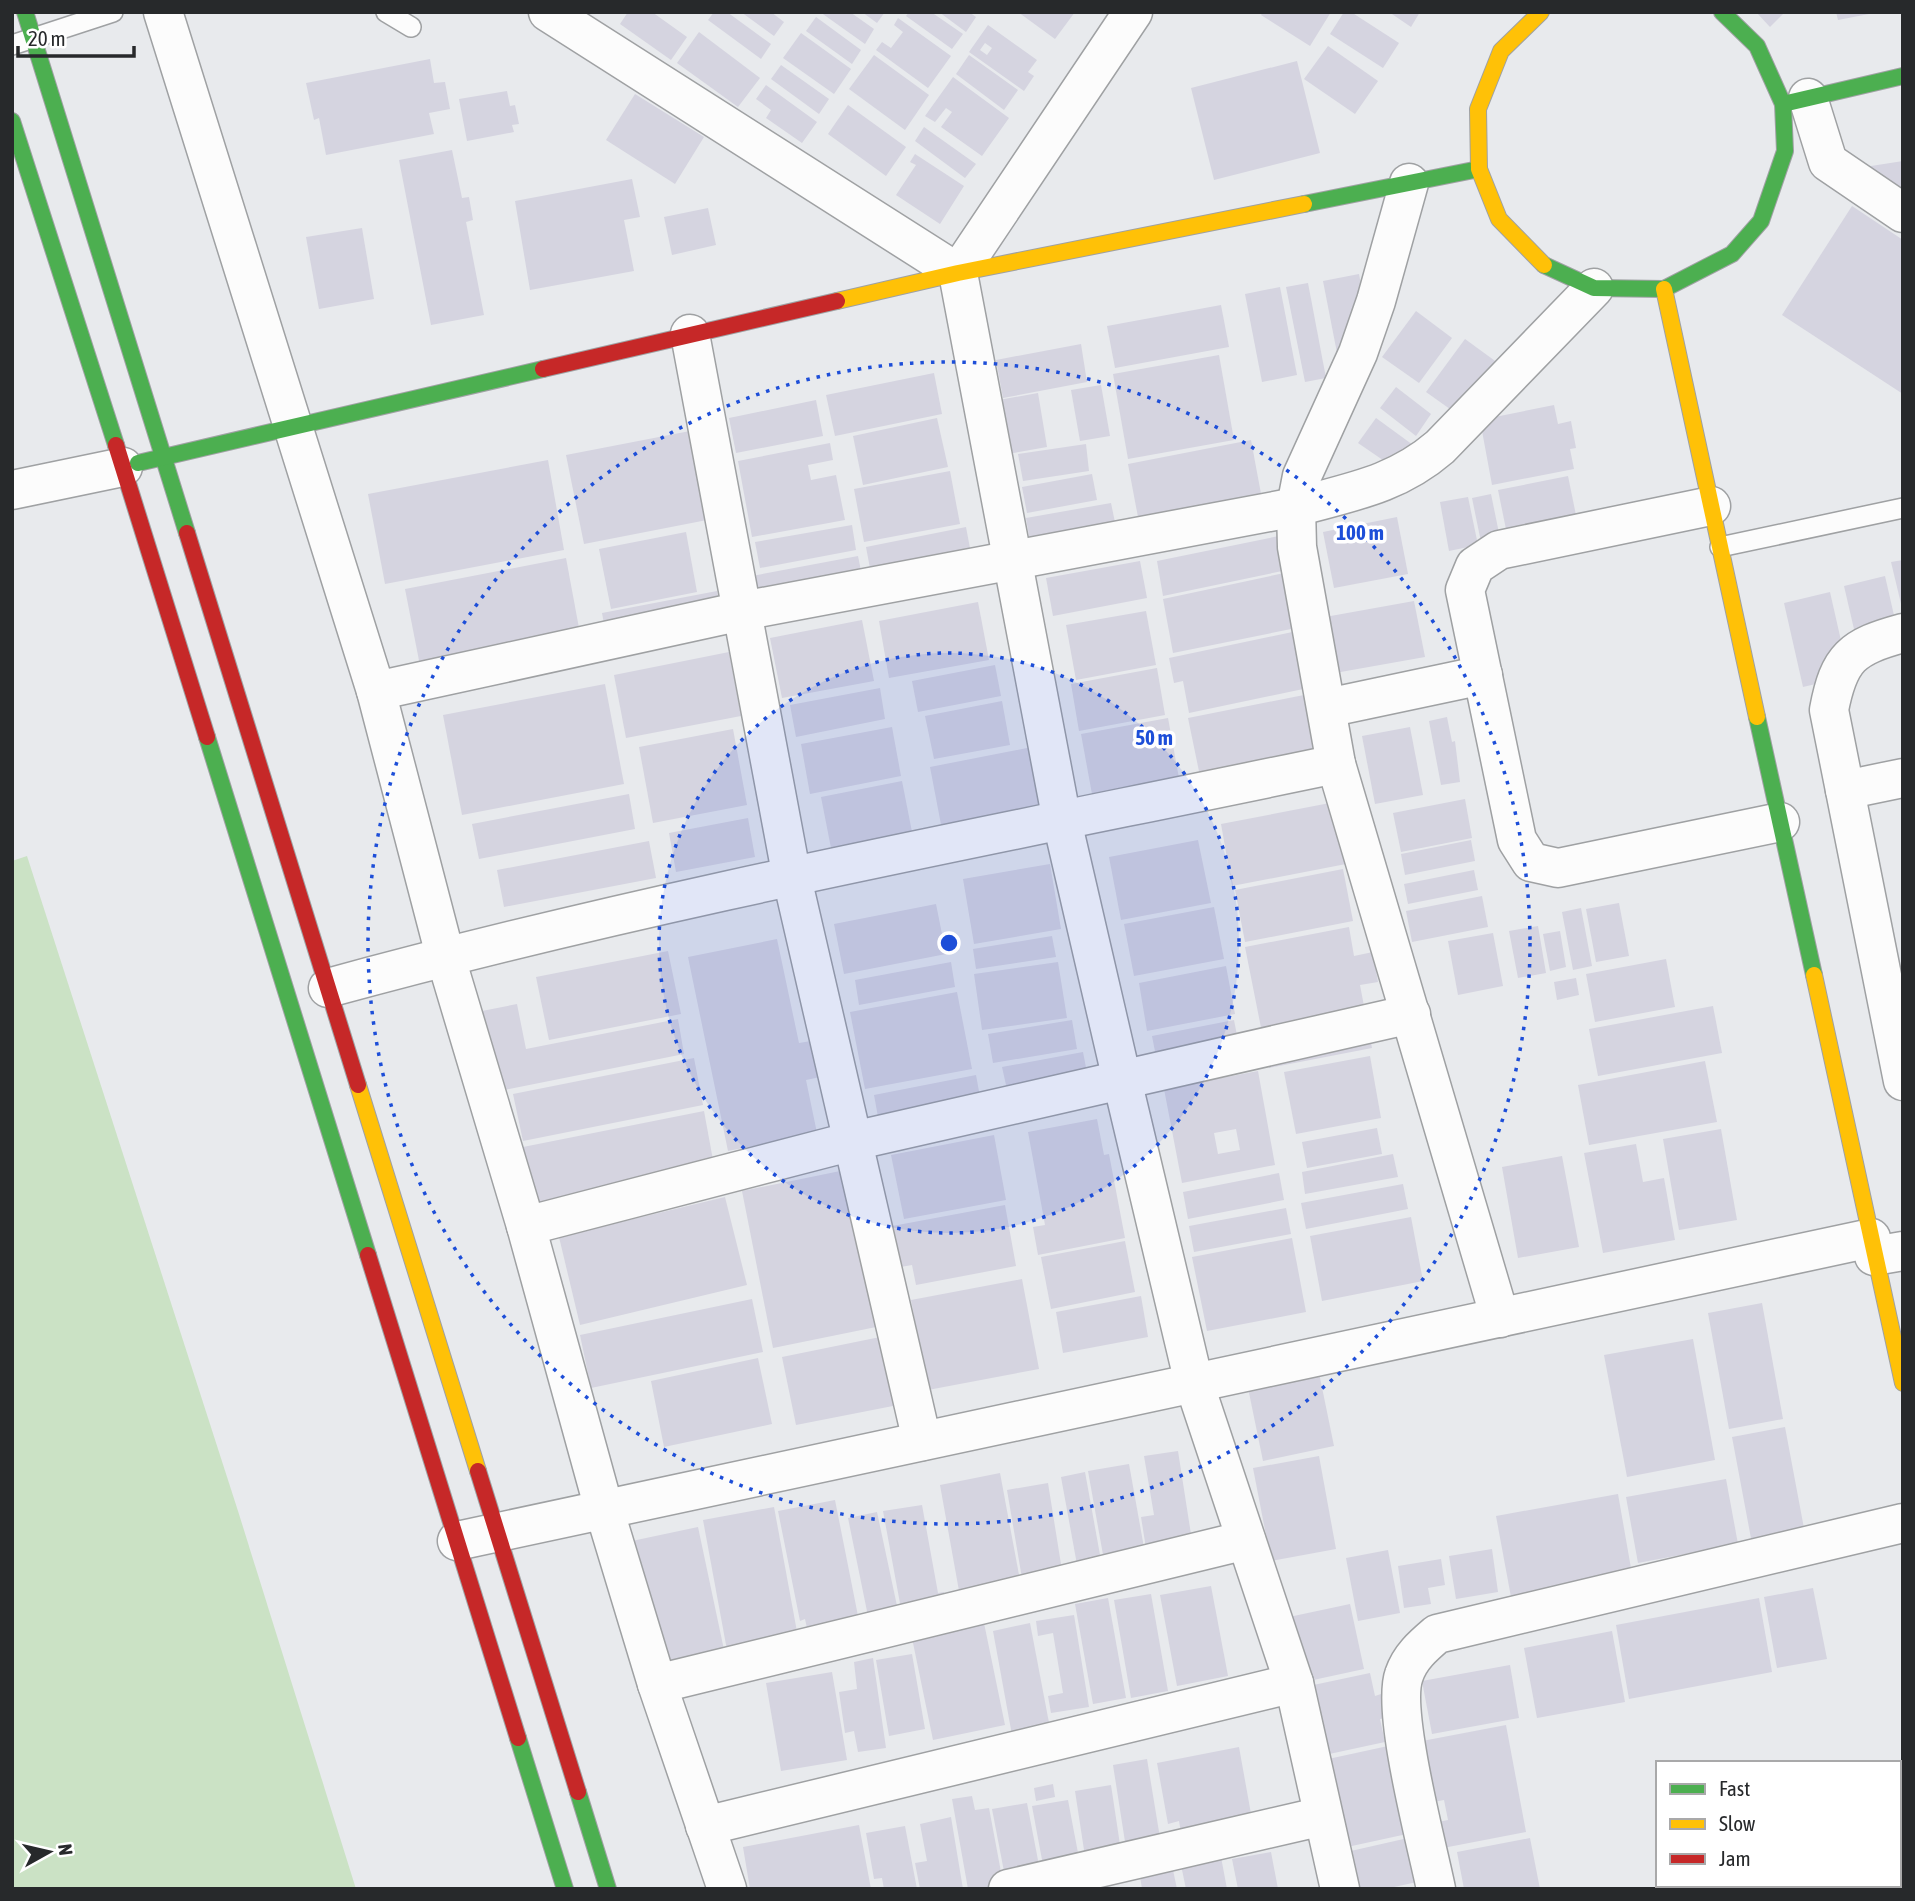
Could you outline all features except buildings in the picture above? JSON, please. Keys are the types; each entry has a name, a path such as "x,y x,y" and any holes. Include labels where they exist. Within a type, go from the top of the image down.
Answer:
{"main road":[{"path":"25,12 608,1889"},
{"path":"1541,12 1501,51 1478,108 1479,169 1499,219 1547,268 1594,288 1664,289 1732,254 1761,221 1785,151 1795,101 1757,46 1722,12"},
{"path":"1795,101 1903,76"},
{"path":"13,125 123,467 565,1889"},
{"path":"123,467 958,273 1479,169"},
{"path":"1664,289 1780,822 1883,1248 1903,1383"}],"street":[{"path":"163,12 376,691 445,955 526,1226 604,1509 657,1684 727,1889"},
{"path":"548,12 958,273"},
{"path":"1133,12 958,273 1062,821 1122,1080 1194,1383 1294,1683 1339,1889"},
{"path":"1795,101 1828,162 1903,213"},
{"path":"1409,183 1376,301 1358,352 1302,476 1296,507 1297,547 1336,764 1500,1318"},
{"path":"376,691 742,611 1012,558 1296,507 1385,483 1416,467 1440,447 1594,288"},
{"path":"690,334 792,878 922,1441"},
{"path":"12,490 123,467"},
{"path":"1711,506 1499,550 1475,566 1465,590 1517,840 1531,862 1558,868 1780,822"},
{"path":"1903,633 1867,643 1846,658 1835,678 1829,710 1903,1081"},
{"path":"1327,708 1483,675"},
{"path":"328,988 445,955 792,878 1336,764"},
{"path":"1845,790 1903,778"},
{"path":"526,1226 853,1142 1411,1014"},
{"path":"457,1541 1500,1318 1883,1248"},
{"path":"1436,1889 1400,1710 1403,1676 1418,1649 1437,1634 1903,1522"},
{"path":"657,1684 1246,1540"},
{"path":"705,1826 1294,1683"},
{"path":"1008,1889 1323,1816"}],"lane":[{"path":"12,45 113,12"},
{"path":"386,12 411,27"},
{"path":"1720,547 1903,508"}],"green space":[{"path":"27,856 238,1511 356,1889 12,1889 12,861"}],"traffic: fast":[{"path":"25,12 187,533"},
{"path":"1544,265 1594,288 1664,289 1732,254 1761,221 1785,151 1783,104 1757,46 1722,12"},
{"path":"1783,104 1903,76"},
{"path":"12,121 116,445"},
{"path":"1304,204 1479,169"},
{"path":"138,463 543,369"},
{"path":"1757,717 1814,975"},
{"path":"207,737 368,1255"},
{"path":"518,1738 565,1889"},
{"path":"578,1792 608,1889"}],"traffic: slow":[{"path":"1541,12 1501,51 1478,109 1479,169 1499,219 1544,265"},
{"path":"837,301 958,273 1304,204"},
{"path":"1664,289 1757,717"},
{"path":"1814,975 1903,1383"},
{"path":"358,1085 478,1471"}],"traffic: jam":[{"path":"543,369 837,301"},
{"path":"116,445 207,737"},
{"path":"187,533 358,1085"},
{"path":"368,1255 518,1738"},
{"path":"478,1471 578,1792"}]}
